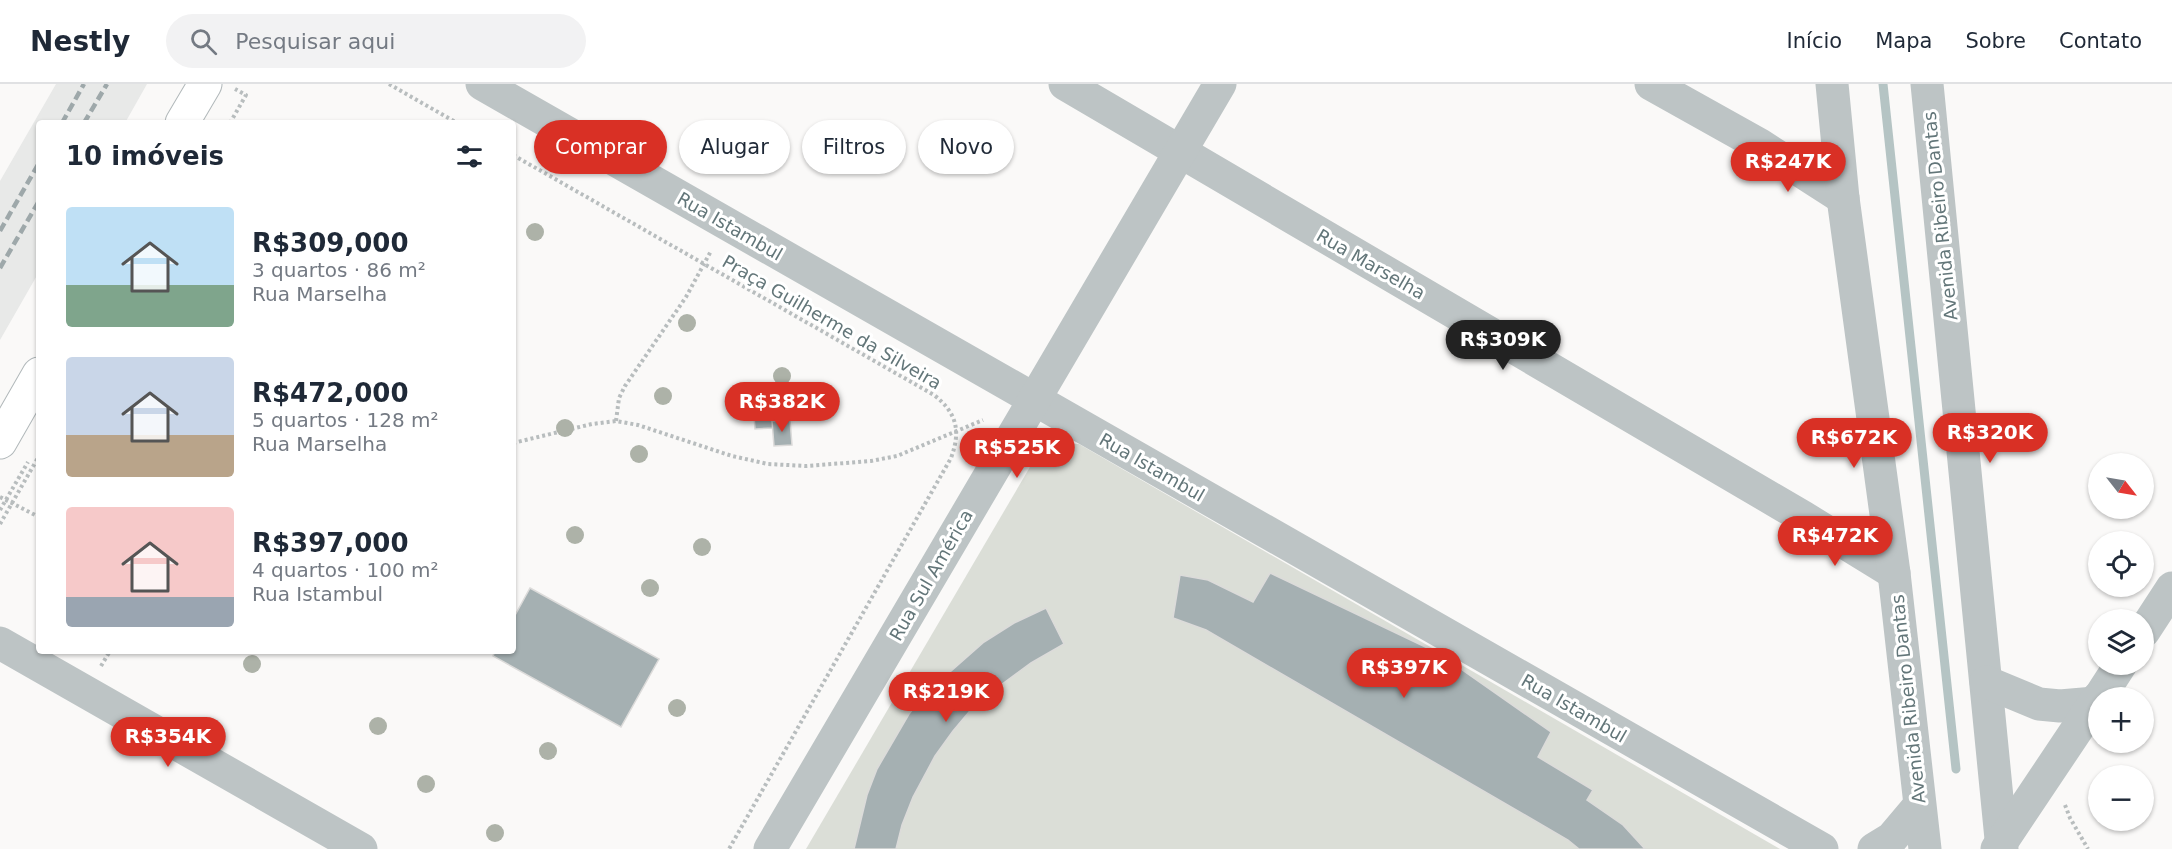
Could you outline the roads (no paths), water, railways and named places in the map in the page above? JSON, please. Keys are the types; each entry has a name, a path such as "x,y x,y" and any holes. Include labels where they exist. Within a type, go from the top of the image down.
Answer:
{"main road":[{"path":"185,120 219,86"},
{"path":"0,442 36,379"}],"street":[{"name":"Rua Istambul","path":"482,84 1822,849"},
{"name":"Rua Marselha","path":"1065,84 1803,517 1894,573"},
{"name":"Rua Sul América","path":"770,849 1220,84"},
{"path":"1652,84 1760,146 1843,198"},
{"name":"Avenida Ribeiro Dantas","path":"1832,84 1843,198 1894,573 1925,849"},
{"name":"Avenida Ribeiro Dantas","path":"1927,84 2000,847"},
{"path":"2154,616 2172,588"},
{"path":"0,643 361,849"},
{"path":"1986,682 2039,704 2060,706 2088,702"},
{"path":"2000,847 2088,715"},
{"path":"1874,849 1892,838 1919,806"}],"waterway":[{"path":"1883,84 1956,769"}],"railway":[{"path":"64,120 84,84"},
{"path":"86,120 107,84"},
{"path":"0,231 36,168"},
{"path":"0,268 36,206"}]}
